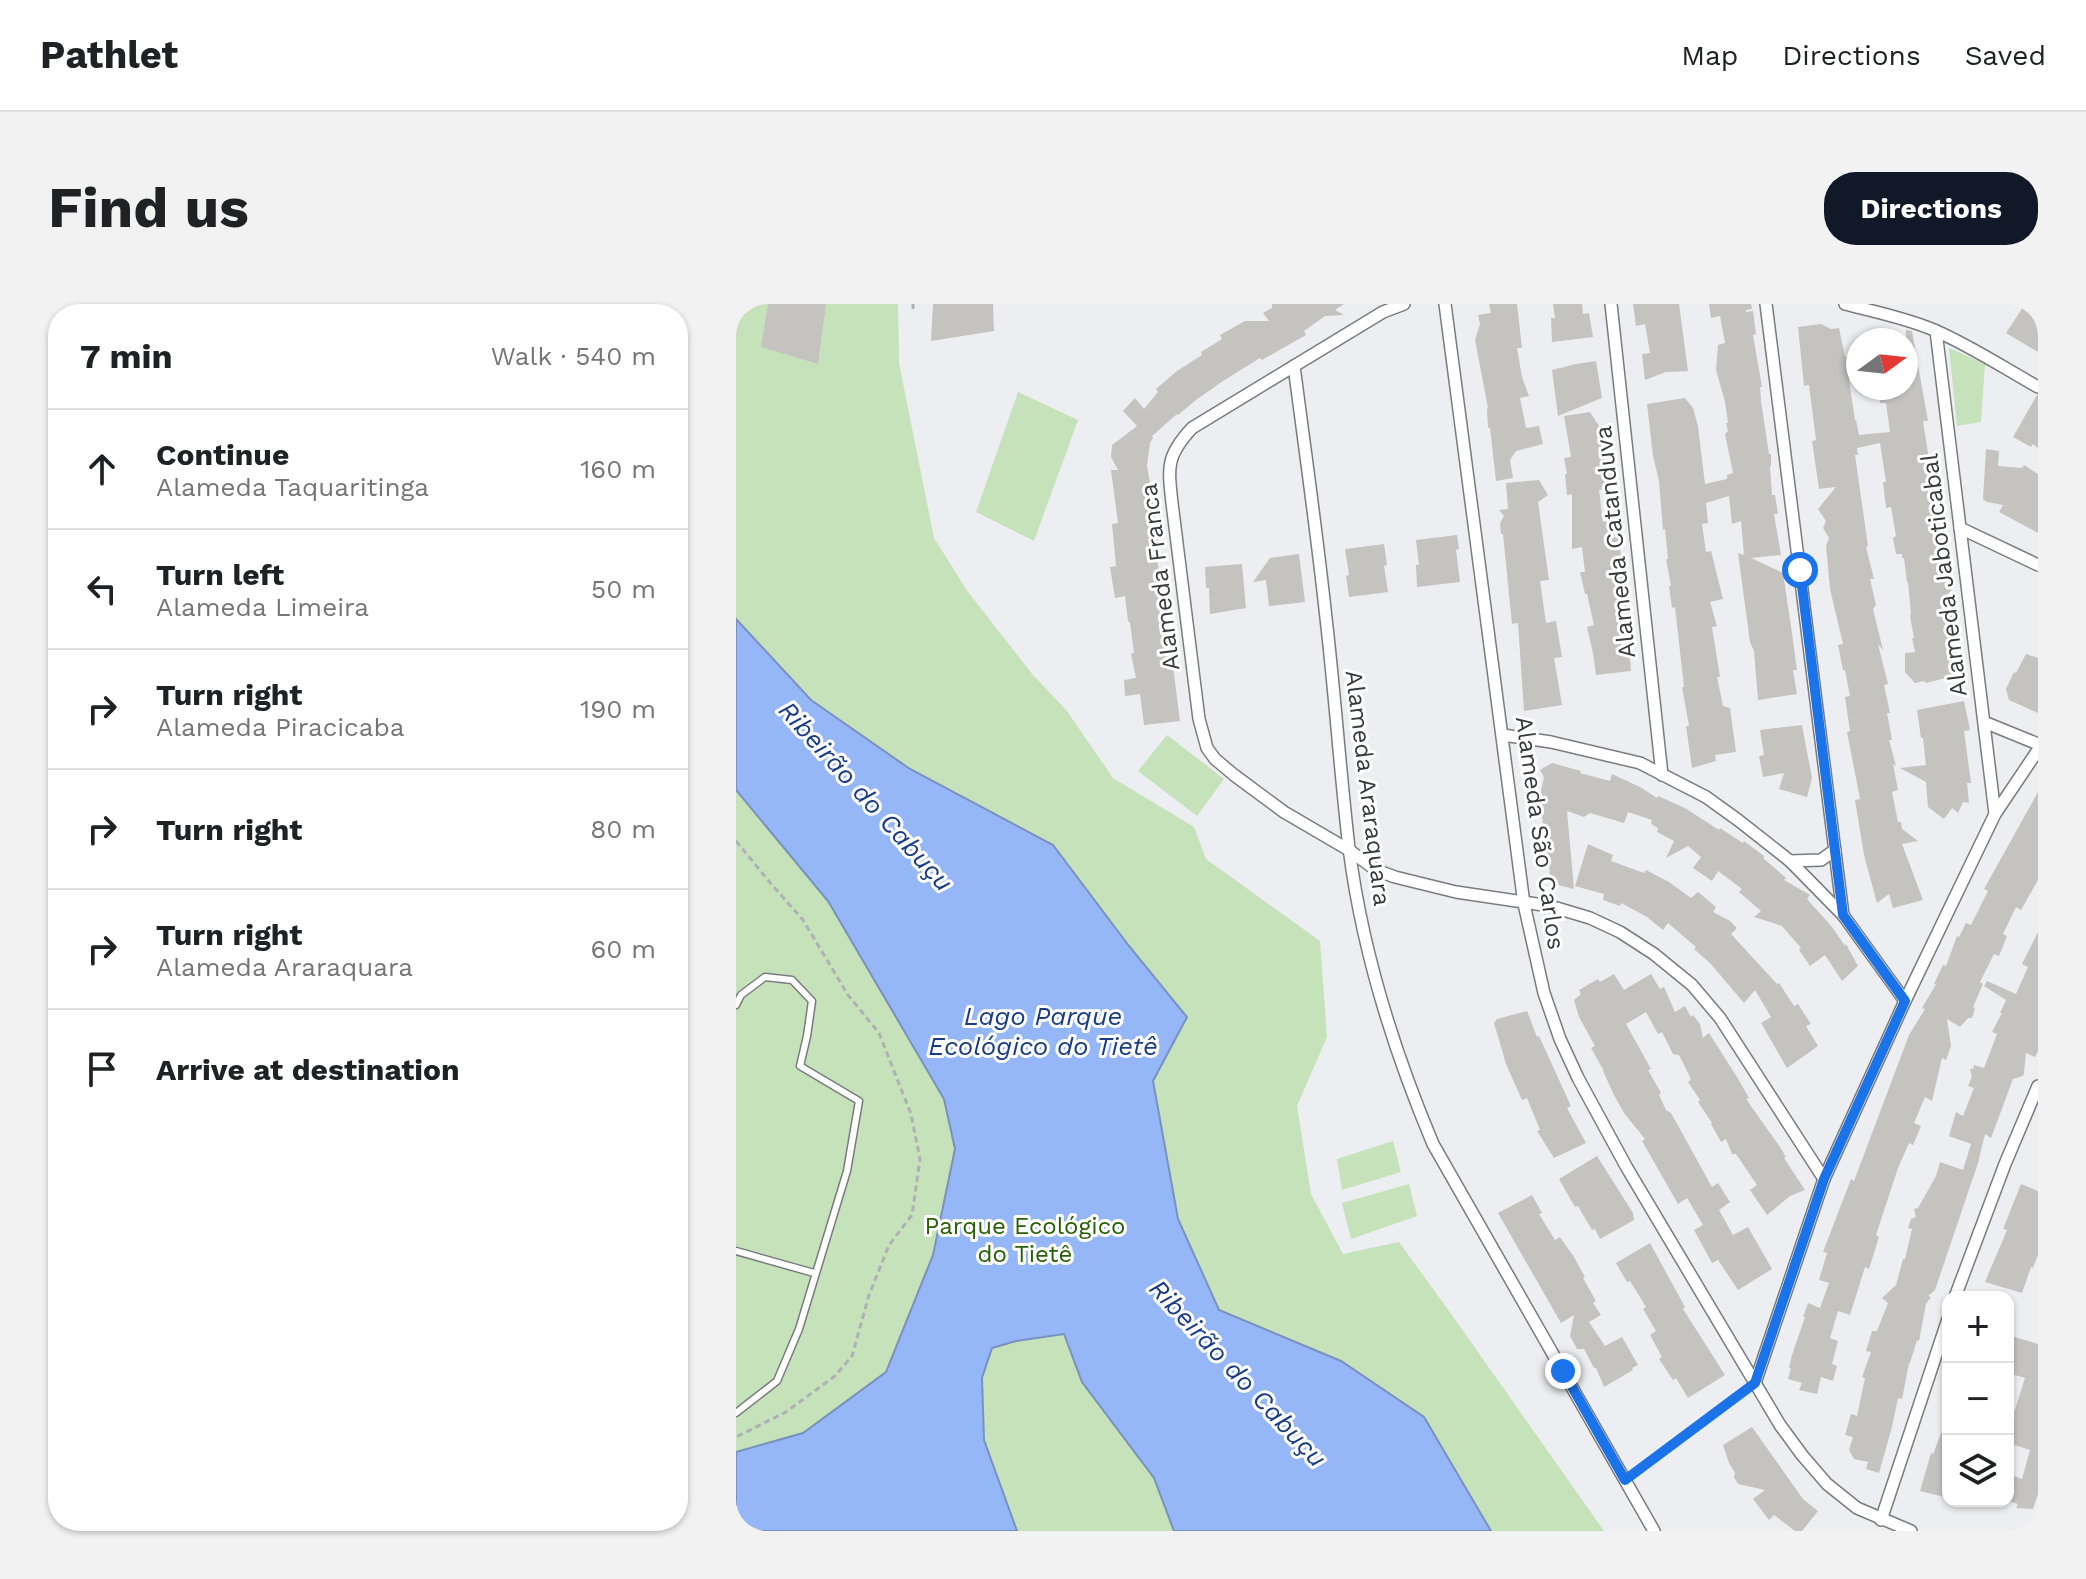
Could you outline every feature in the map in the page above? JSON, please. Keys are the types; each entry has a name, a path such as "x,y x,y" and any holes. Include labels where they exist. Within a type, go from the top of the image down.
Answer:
{"street":[{"name":"Alameda Franca","path":"1404,304 1383,312 1192,428 1178,443 1171,457 1168,473 1199,719 1207,748 1234,775 1284,812 1349,850 1376,870 1456,892 1550,906 1590,918 1620,932 1654,954 1692,985 1720,1018 1824,1179"},
{"name":"Alameda São Carlos","path":"1445,304 1524,904 1544,993 1560,1039 1627,1168 1794,1445 1827,1484 1857,1508 1911,1531"},
{"name":"Alameda Catanduva","path":"1611,304 1662,775"},
{"path":"1766,304 1843,915"},
{"path":"1845,304 1936,331 2038,387"},
{"name":"Alameda Jaboticabal","path":"1936,331 1995,814"},
{"name":"Alameda Araraquara","path":"1294,366 1326,618 1349,850 1386,1021 1433,1144 1654,1531"},
{"path":"1960,528 2038,565"},
{"path":"1755,1383 1824,1179 1995,814 2038,747 1984,722"},
{"path":"1503,735 1601,752 1640,763 1706,797 1790,861 1843,915 1905,1001"},
{"path":"1790,861 1821,860 1835,850"},
{"path":"1957,1291 2038,1086"},
{"path":"1881,1520 1942,1337"}],"lane":[{"path":"736,1005 741,995 765,977 792,980 812,1001 800,1066 859,1101 847,1171 799,1329 777,1381 736,1413"},
{"path":"736,1251 814,1273"}],"path":[{"path":"1625,1480 1755,1383"}],"green space":[{"name":"Parque Ecológico do Tietê","path":"736,304 898,304 899,363 934,538 968,592 1033,675 1067,711 1113,778 1194,827 1206,859 1320,941 1327,1037 1297,1106 1311,1194 1343,1254 1399,1242 1604,1531 736,1531"},
{"path":"1949,348 1985,364 1981,422 1957,426"},
{"path":"1018,392 1078,420 1034,541 976,512"},
{"path":"1167,735 1224,779 1197,816 1138,771"},
{"path":"1393,1141 1401,1172 1342,1190 1337,1159"},
{"path":"1409,1184 1417,1216 1351,1239 1342,1203"}],"water":[{"name":"Lago Parque Ecológico do Tietê","path":"736,619 811,700 910,769 1053,845 1187,1017 1153,1081 1178,1219 1219,1310 1341,1361 1424,1417 1491,1531 1174,1531 1154,1478 1082,1382 1064,1334 992,1348 982,1378 984,1440 1017,1531 736,1531 736,1452 803,1433 886,1372 933,1255 955,1149 944,1099 828,901 736,790"}],"building":[{"path":"768,304 826,304 818,364 761,347"},
{"path":"933,304 993,304 994,331 931,341"},
{"path":"1272,304 1344,304 1335,310 1344,315 1325,316 1304,331 1306,335 1223,381 1152,436 1147,465 1159,540 1154,541 1180,721 1144,725 1140,694 1125,696 1124,680 1136,678 1131,654 1134,653 1125,596 1115,598 1110,567 1116,566 1112,524 1118,523 1111,470 1118,470 1111,457 1112,445 1137,426 1123,411 1135,398 1144,409 1158,392 1156,389 1222,339 1220,335 1245,321 1269,321 1263,313 1272,308"},
{"path":"1489,304 1517,304 1522,348 1517,348 1529,396 1520,398 1526,428 1539,426 1543,444 1516,451 1510,460 1513,478 1496,481 1488,408 1475,340 1480,324 1478,315 1491,313"},
{"path":"1553,304 1582,304 1583,314 1589,313 1593,337 1552,342"},
{"path":"1633,304 1679,304 1688,371 1666,372 1645,380 1642,354 1650,353 1645,324 1636,326"},
{"path":"1709,304 1751,304 1752,309 1746,312 1753,311 1756,334 1753,335 1771,454 1772,495 1775,495 1778,514 1774,514 1781,555 1751,558 1783,573 1797,670 1793,670 1797,694 1758,700 1754,651 1750,642 1738,553 1744,555 1741,521 1732,524 1729,496 1706,503 1708,523 1702,524 1706,552 1711,551 1723,599 1710,602 1717,626 1712,627 1720,677 1717,677 1723,706 1730,708 1736,752 1715,755 1716,761 1692,768 1675,607 1672,608 1665,529 1647,404 1685,398 1693,408 1698,426 1705,484 1727,479 1727,475 1733,473 1725,434 1728,423 1725,402 1716,370 1718,345 1725,343 1720,316 1711,318"},
{"path":"2025,304 2038,313 2038,352 2006,333"},
{"path":"1821,324 1831,329 1839,328 1846,357 1846,400 1852,400 1859,435 1890,432 1886,403 1880,403 1880,400 1918,400 1918,365 1928,421 1923,421 1942,544 1942,579 1949,578 1952,589 1948,594 1955,628 1949,629 1961,674 1915,683 1905,672 1905,653 1915,652 1908,582 1904,558 1902,554 1896,554 1891,507 1886,508 1880,443 1857,448 1858,455 1855,455 1866,547 1874,579 1870,579 1876,605 1873,609 1883,650 1878,644 1888,684 1884,685 1890,713 1887,713 1892,740 1889,740 1898,790 1892,792 1898,822 1918,841 1902,844 1923,900 1893,908 1889,894 1877,903 1864,855 1855,800 1860,799 1847,732 1850,731 1845,697 1850,696 1838,645 1843,644 1830,589 1826,546 1829,538 1823,528 1826,521 1818,509 1836,487 1819,489 1809,385 1804,386 1798,327"},
{"path":"1596,361 1602,398 1558,416 1552,370"},
{"path":"2038,395 2038,448 2013,437"},
{"path":"1590,412 1601,429 1607,451 1612,488 1599,490 1603,522 1615,518 1631,617 1617,618 1622,647 1629,647 1631,671 1596,675 1587,627 1594,625 1580,572 1585,572 1582,547 1572,549 1572,494 1567,495 1564,458 1571,457 1564,416"},
{"path":"1986,449 1999,451 1998,466 2022,468 2024,465 2038,474 2038,533 1999,512 2003,505 1983,499"},
{"path":"1539,480 1548,495 1538,502 1549,580 1540,581 1546,623 1556,621 1562,657 1554,658 1562,705 1524,711 1518,623 1512,624 1500,523 1504,516 1499,510 1508,509 1506,483"},
{"path":"1457,535 1460,582 1417,587 1416,565 1419,565 1416,540"},
{"path":"1384,544 1388,592 1349,597 1345,549"},
{"path":"1299,554 1305,602 1269,606 1266,580 1253,582 1270,558"},
{"path":"1242,564 1246,608 1210,614 1205,567"},
{"path":"2026,654 2038,658 2038,713 2009,700 2006,689"},
{"path":"1964,701 1970,730 1964,731 1971,783 1967,783 1969,803 1963,802 1958,813 1952,808 1944,819 1928,807 1926,782 1900,768 1926,765 1917,710"},
{"path":"1802,725 1812,778 1807,797 1779,789 1784,773 1763,777 1759,756 1764,755 1760,730"},
{"path":"1552,763 1610,781 1612,774 1657,798 1685,808 1719,830 1744,841 1764,856 1786,878 1784,880 1810,895 1807,899 1846,944 1858,966 1842,981 1825,955 1810,966 1799,950 1801,948 1782,926 1754,917 1761,911 1739,892 1742,889 1718,871 1712,881 1693,868 1701,857 1688,846 1666,858 1674,841 1657,832 1658,828 1651,824 1652,820 1628,812 1624,823 1590,813 1584,817 1567,811 1574,889 1550,883 1542,816 1536,814 1544,777 1540,770"},
{"path":"2038,792 2038,880 2021,910 2016,907 2003,934 2007,936 1999,956 1994,954 1980,982 1983,984 1973,1007 1972,1018 1960,1027 1947,1019 1951,1046 1946,1060 1942,1058 1932,1101 1925,1097 1914,1123 1921,1126 1898,1168 1876,1235 1879,1237 1869,1269 1865,1267 1850,1315 1838,1311 1830,1338 1838,1341 1832,1364 1837,1366 1833,1381 1821,1377 1817,1394 1799,1390 1802,1383 1788,1379 1792,1355 1808,1303 1820,1308 1829,1283 1819,1280 1827,1253 1823,1252 1851,1179 1854,1181 1909,1035 1925,1009 1922,1008 1943,965 1946,966 1957,936 1966,923 1971,925 1988,891 1984,889"},
{"path":"1588,844 1613,855 1611,861 1644,873 1646,870 1691,898 1698,892 1716,907 1713,912 1737,928 1731,934 1779,983 1794,1006 1798,1004 1811,1024 1806,1026 1818,1046 1787,1068 1761,1023 1771,1017 1755,990 1744,1003 1694,949 1696,947 1668,923 1663,930 1621,903 1620,906 1603,900 1604,894 1575,886"},
{"path":"2038,932 2038,1051 2035,1057 2026,1053 2023,1076 2013,1079 1991,1138 1985,1134 1935,1290 1928,1296 1931,1297 1926,1304 1919,1341 1909,1363 1902,1399 1898,1398 1879,1473 1866,1469 1868,1462 1854,1459 1849,1450 1853,1437 1845,1435 1851,1414 1857,1416 1865,1378 1862,1377 1871,1352 1866,1351 1872,1331 1877,1331 1888,1303 1882,1298 1896,1285 1905,1259 1912,1229 1908,1228 1911,1219 1916,1217 1914,1209 1918,1208 1936,1176 1940,1162 1963,1170 1971,1144 1949,1136 1956,1112 1963,1116 1974,1088 1968,1086 1972,1077 1970,1069 1974,1065 1984,1068 1997,1034 1992,1032 2006,1000 1984,986 1987,981 2016,994 2028,967 2022,964"},
{"path":"1614,974 1624,990 1651,974 1660,989 1664,987 1675,1012 1685,1006 1691,1017 1693,1015 1700,1024 1703,1038 1709,1033 1749,1098 1746,1099 1780,1147 1805,1190 1790,1196 1767,1215 1750,1190 1757,1185 1736,1154 1732,1154 1726,1139 1721,1142 1698,1102 1700,1100 1688,1082 1691,1079 1679,1055 1673,1054 1662,1032 1658,1034 1646,1012 1626,1024 1651,1069 1648,1070 1661,1093 1659,1095 1666,1110 1671,1113 1712,1187 1718,1183 1730,1202 1719,1210 1733,1235 1748,1227 1772,1269 1738,1290 1718,1260 1712,1263 1694,1230 1703,1225 1687,1198 1678,1204 1642,1141 1645,1139 1624,1113 1591,1048 1595,1046 1579,1017 1574,1000 1581,994 1579,990"},
{"path":"1527,1011 1571,1106 1567,1108 1586,1143 1554,1158 1537,1131 1540,1130 1527,1098 1522,1100 1506,1064 1494,1023 1497,1019"},
{"path":"1597,1156 1633,1213 1634,1220 1600,1239 1578,1206 1575,1207 1559,1179"},
{"path":"2021,1184 2038,1191 2038,1255 2022,1293 1985,1282 2007,1230 2003,1229"},
{"path":"1532,1195 1542,1213 1539,1214 1555,1240 1560,1237 1574,1257 1596,1301 1593,1303 1601,1315 1589,1322 1605,1346 1622,1337 1638,1365 1604,1387 1584,1349 1577,1349 1570,1336 1574,1315 1561,1323 1498,1213"},
{"path":"1650,1243 1685,1307 1683,1309 1725,1375 1688,1398 1659,1359 1662,1357 1650,1335 1656,1331 1643,1309 1646,1307 1616,1263"},
{"path":"2014,1337 2038,1344 2038,1494 2033,1509 2016,1508 2018,1504 2014,1503 2014,1476 2022,1479 2030,1450 2014,1445 2014,1413 2025,1378 2014,1375"},
{"path":"1752,1427 1803,1499 1818,1511 1802,1531 1795,1531 1774,1515 1769,1520 1753,1499 1765,1490 1738,1484 1734,1477 1723,1445"},
{"path":"1942,1431 1942,1496 1920,1491"}],"route":[{"path":"1563,1371 1625,1480 1755,1383 1824,1179 1905,1001 1843,915 1800,570"}],"water label":[{"name":"Ribeirão do Cabuçu","path":"866,796"},
{"name":"Ribeirão do Cabuçu","path":"1238,1373"}]}
